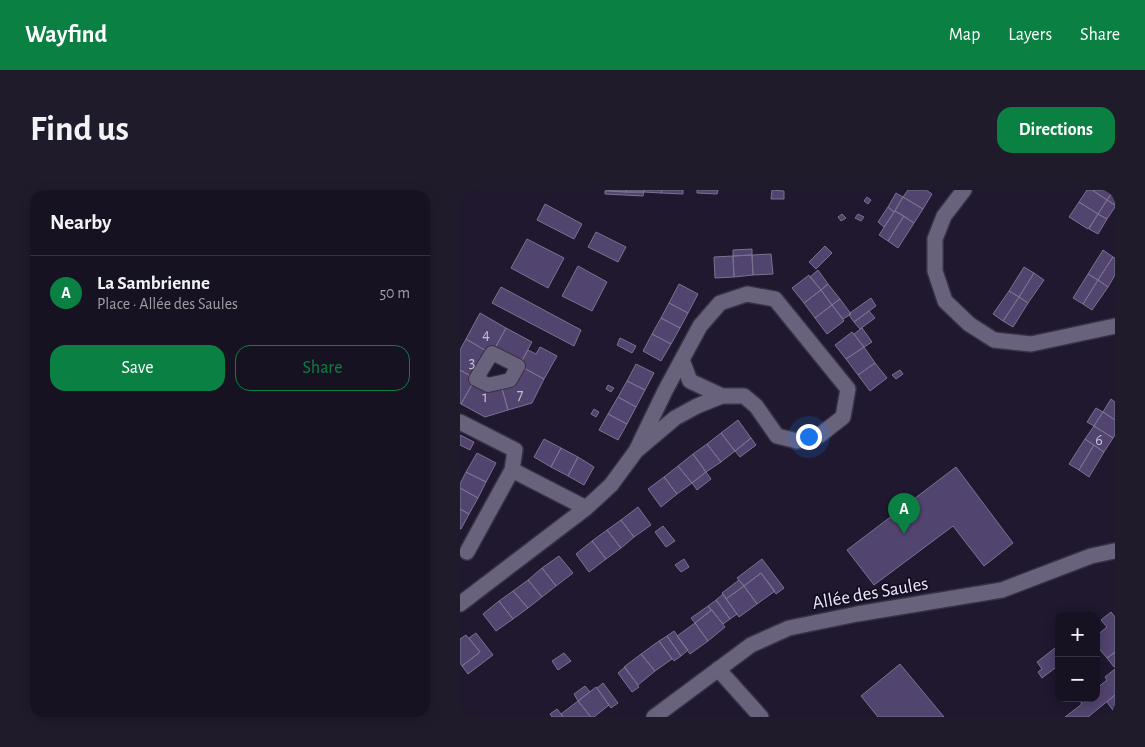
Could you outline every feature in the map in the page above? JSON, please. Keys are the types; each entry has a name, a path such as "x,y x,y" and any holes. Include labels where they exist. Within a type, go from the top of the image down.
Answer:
{"street":[{"path":"964,190 944,216 935,240 935,271 945,301 969,324 994,340 1031,344 1115,326"},
{"path":"460,604 586,508 610,485 636,451 665,391 700,326 720,302 747,294 775,299 848,389 843,417 820,435 797,441 777,436 756,406 744,396 722,396 697,406 675,418 636,451"},
{"path":"682,360 690,381 722,396"},
{"path":"460,422 515,450 512,470 467,552"},
{"path":"512,470 586,508"},
{"name":"Allée des Saules","path":"654,717 751,645 789,628 857,614 1002,590 1092,556 1115,552"},
{"path":"718,669 761,717"}],"building":[{"path":"605,190 626,190 626,192"},
{"path":"626,190 644,190 644,192 626,192"},
{"path":"644,190 662,190 661,193 644,192"},
{"path":"662,190 683,190 683,194 661,193"},
{"path":"697,190 718,190 717,194 697,193"},
{"path":"772,190 784,191 784,199 771,199"},
{"path":"908,190 926,190 932,194 923,209 903,197"},
{"path":"1087,190 1092,190 1107,200 1098,214 1079,202"},
{"path":"1092,190 1114,190 1107,200"},
{"path":"1115,190 1115,205 1107,200"},
{"path":"605,191 644,192 643,196 605,194"},
{"path":"896,193 903,197 894,212 888,207"},
{"path":"867,197 871,200 868,204 864,201"},
{"path":"903,197 923,209 914,223 895,211"},
{"path":"1107,200 1115,205 1115,207 1107,219 1098,214"},
{"path":"1079,202 1098,214 1088,229 1069,217"},
{"path":"545,204 582,224 574,239 537,220"},
{"path":"888,207 894,212 884,227 878,222"},
{"path":"895,211 904,216 888,241 879,235"},
{"path":"842,214 846,218 841,221 838,217"},
{"path":"858,214 864,217 861,221 855,218"},
{"path":"1098,214 1107,219 1098,234 1089,229"},
{"path":"904,216 914,223 898,248 888,241"},
{"path":"596,232 626,247 618,262 588,247"},
{"path":"527,239 564,258 548,288 511,268"},
{"path":"825,246 832,253 816,269 809,262"},
{"path":"752,249 752,255 733,256 733,250"},
{"path":"1103,250 1113,257 1098,280 1088,274"},
{"path":"771,254 773,274 753,275 752,255"},
{"path":"752,255 753,275 734,277 733,256"},
{"path":"733,256 734,277 715,278 714,257"},
{"path":"1113,257 1115,258 1115,275 1108,287 1098,280"},
{"path":"578,266 607,282 592,311 562,296"},
{"path":"1024,267 1034,273 1019,297 1009,291"},
{"path":"818,270 828,284 821,290 810,277"},
{"path":"1034,273 1044,280 1028,303 1019,297"},
{"path":"1088,274 1098,280 1083,304 1073,298"},
{"path":"809,275 821,290 804,303 792,288"},
{"path":"1098,280 1108,287 1092,310 1083,304"},
{"path":"679,284 698,294 688,313 669,303"},
{"path":"828,284 840,299 832,305 821,290"},
{"path":"501,287 581,330 574,346 492,303"},
{"path":"821,290 832,305 815,318 804,303"},
{"path":"1009,291 1019,297 1003,321 993,314"},
{"path":"1019,297 1028,303 1013,327 1003,321"},
{"path":"871,298 876,306 854,322 849,315 850,313"},
{"path":"840,299 851,314 843,319 832,305"},
{"path":"669,303 688,313 680,328 661,318"},
{"path":"832,305 844,321 827,334 815,318"},
{"path":"869,311 875,318 860,329 854,322"},
{"path":"480,313 506,328 494,350 488,352 466,339"},
{"path":"661,318 680,328 671,344 652,334"},
{"path":"506,328 532,342 520,364 494,350"},
{"path":"862,328 872,342 864,347 854,334"},
{"path":"852,332 864,347 846,359 835,345"},
{"path":"652,334 671,344 661,361 643,351"},
{"path":"620,338 636,346 632,353 617,345"},
{"path":"466,339 488,352 474,378 460,370 460,350"},
{"path":"540,347 557,356 544,379 520,364 528,350 536,354"},
{"path":"864,347 875,363 858,375 846,359"},
{"path":"875,363 887,378 870,391 858,375"},
{"path":"636,364 654,373 645,390 627,381"},
{"path":"522,367 544,379 532,403 508,410 501,385"},
{"path":"460,370 474,378 461,404 460,403"},
{"path":"900,370 903,374 896,379 892,375"},
{"path":"474,381 501,385 508,410 485,417 461,404"},
{"path":"627,381 645,390 636,407 618,397"},
{"path":"608,385 614,388 611,392 606,389"},
{"path":"618,397 636,407 627,424 608,414"},
{"path":"1111,399 1115,402 1115,420 1103,412"},
{"path":"1096,408 1103,412 1094,426 1087,422"},
{"path":"594,409 599,412 596,417 591,414"},
{"path":"1103,412 1115,420 1115,435 1113,438 1094,426"},
{"path":"608,414 627,424 618,440 599,430"},
{"path":"738,420 751,438 735,451 721,433"},
{"path":"1094,426 1113,438 1104,452 1085,439"},
{"path":"721,433 735,451 721,462 707,444"},
{"path":"460,435 474,442 470,450 460,445"},
{"path":"751,438 756,445 740,457 735,451"},
{"path":"544,439 561,448 551,467 534,457"},
{"path":"1085,439 1094,445 1079,470 1069,464"},
{"path":"707,444 721,462 706,472 693,454"},
{"path":"1094,445 1104,452 1089,477 1079,470"},
{"path":"561,448 578,457 568,476 551,467"},
{"path":"477,453 496,463 486,482 466,472"},
{"path":"693,454 706,472 692,483 678,466"},
{"path":"578,457 594,467 584,485 568,476"},
{"path":"678,466 692,483 677,494 664,477"},
{"path":"956,467 1013,543 984,566 953,526 874,585 847,550"},
{"path":"466,472 486,482 478,498 460,488"},
{"path":"706,472 711,479 697,490 692,483"},
{"path":"664,477 677,494 661,507 648,489"},
{"path":"460,488 478,498 469,514 460,509"},
{"path":"638,507 651,525 634,537 621,520"},
{"path":"460,509 469,514 461,529 460,529"},
{"path":"621,520 634,537 621,548 607,530"},
{"path":"663,526 675,541 666,547 655,532"},
{"path":"607,530 621,548 606,559 592,541"},
{"path":"592,541 606,559 589,572 576,554"},
{"path":"559,556 573,573 556,586 542,568"},
{"path":"684,559 689,567 681,572 675,565"},
{"path":"762,559 784,588 776,594 761,573 744,586 737,578"},
{"path":"542,568 556,586 542,597 528,580"},
{"path":"761,573 775,591 757,604 744,586"},
{"path":"528,580 542,597 528,608 513,591"},
{"path":"739,580 744,586 726,599 722,593"},
{"path":"744,586 757,604 739,617 726,599"},
{"path":"513,591 528,608 513,619 499,601"},
{"path":"723,594 737,614 730,619 716,600"},
{"path":"716,600 730,619 723,624 708,606"},
{"path":"499,601 513,619 496,631 483,614"},
{"path":"708,606 711,610 695,623 691,618"},
{"path":"712,610 725,627 708,641 695,623"},
{"path":"1111,612 1115,617 1115,652 1107,658 1100,650 1100,633 1107,627 1101,620"},
{"path":"695,623 708,641 690,654 677,636"},
{"path":"674,631 688,650 681,656 667,636"},
{"path":"476,633 493,655 468,674 462,666 480,652 469,638"},
{"path":"466,635 480,652 462,666 460,663 460,639"},
{"path":"667,636 681,656 674,661 659,641"},
{"path":"659,641 672,659 655,671 641,654"},
{"path":"1055,648 1055,668 1042,678 1038,672 1042,669 1037,662"},
{"path":"1115,652 1115,667 1114,667 1107,658"},
{"path":"564,653 571,661 558,670 552,661"},
{"path":"641,654 655,671 638,685 624,667"},
{"path":"900,664 944,717 878,717 861,696"},
{"path":"625,667 639,687 632,692 618,673"},
{"path":"1115,669 1115,695 1088,717 1065,717 1082,704 1081,702 1100,702 1100,686 1107,680 1105,677"},
{"path":"603,683 618,703 611,708 597,688"},
{"path":"585,686 590,692 578,701 574,694"},
{"path":"596,687 609,705 594,717 591,717 578,701"},
{"path":"1115,695 1115,713 1107,702"},
{"path":"578,701 591,717 563,717 561,714"},
{"path":"557,709 563,717 552,717 550,714"}],"place":[{"name":"La Sambrienne","path":"904,534"}]}
